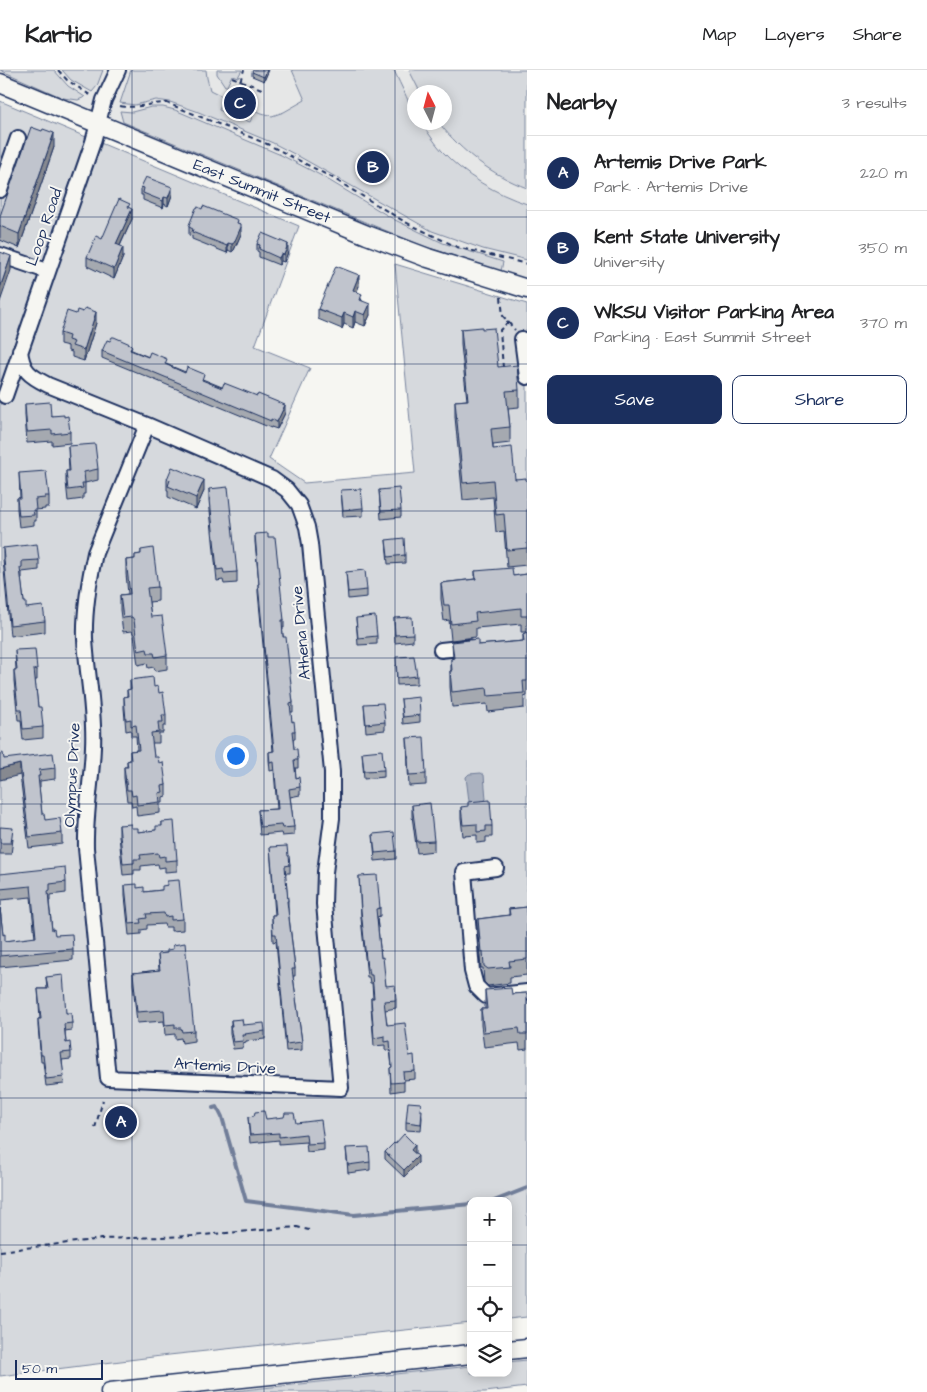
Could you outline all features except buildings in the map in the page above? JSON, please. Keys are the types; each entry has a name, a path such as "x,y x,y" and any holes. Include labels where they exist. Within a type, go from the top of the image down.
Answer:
{"main road":[{"name":"East Summit Street","path":"0,82 367,235 428,258 527,289"},
{"path":"512,1350 527,1348"},
{"path":"110,1392 467,1354"}],"street":[{"name":"Loop Road","path":"4,396 104,100 118,70"},
{"path":"0,190 4,165 18,138"},
{"path":"0,255 47,271"},
{"path":"522,339 527,377"},
{"name":"Athena Drive","path":"20,350 23,367 37,379 272,479 293,498 304,515 308,527 332,772 332,818 324,872 324,904 341,1088"},
{"name":"Olympus Drive","path":"108,1078 86,848 86,814 94,745 86,639 86,614 90,574 97,548 147,425"},
{"path":"441,650 479,646"},
{"path":"496,868 464,872 472,971 476,986 486,996 527,992"},
{"name":"Artemis Drive","path":"108,1078 341,1088"}],"path":[{"path":"58,70 67,80 90,95"},
{"path":"234,98 244,70"},
{"path":"232,77 264,90"},
{"path":"120,106 134,108 156,103 167,103 267,144 331,177 405,222 457,247 527,264"},
{"path":"505,283 501,296 503,316 522,339"},
{"path":"503,374 500,330 508,322"},
{"path":"95,1128 103,1100"},
{"path":"0,1251 102,1240 202,1235 297,1227 309,1230"}],"shaded area":[{"path":"0,70 527,70 527,279 423,246 315,200 125,134 0,83"},
{"path":"0,70 54,70 68,86 85,97 78,100 63,98"},
{"path":"62,70 103,70 97,86 92,92 71,80"},
{"path":"131,70 206,70 210,90 224,97 219,110 250,122 255,111 272,116 284,112 305,100 292,70 394,70 407,99 407,130 426,130 442,151 470,176 504,195 527,204 527,260 483,249 432,231 273,143 196,111 170,102 156,100 135,105 120,103"},
{"path":"217,70 242,70 238,77 232,75 227,86 225,86 217,74"},
{"path":"409,70 527,70 527,188 514,183 478,161 445,130 452,130 452,85 416,85"},
{"path":"0,101 299,226 255,346 310,368 269,459 304,483 415,473 395,264 527,304 527,1317 512,1319 512,1197 467,1197 467,1323 169,1355 0,1376"},
{"path":"151,107 175,110 281,155 320,175 395,220 443,243 503,262 501,271 423,246 123,122 120,111 132,112"},
{"path":"481,773 484,775 486,799 475,803 471,802 469,801 466,777 469,774"},
{"path":"527,1360 527,1387 485,1392 225,1392 467,1366 467,1377 512,1377 512,1362"}],"waterway":[{"path":"213,1108 217,1107 222,1117 246,1201 354,1215 467,1204"},
{"path":"504,1197 527,1188"}],"place":[{"name":"WKSU Visitor Parking Area","path":"240,103"},
{"name":"Kent State University","path":"373,167"},
{"name":"Artemis Drive Park","path":"121,1122"}]}
